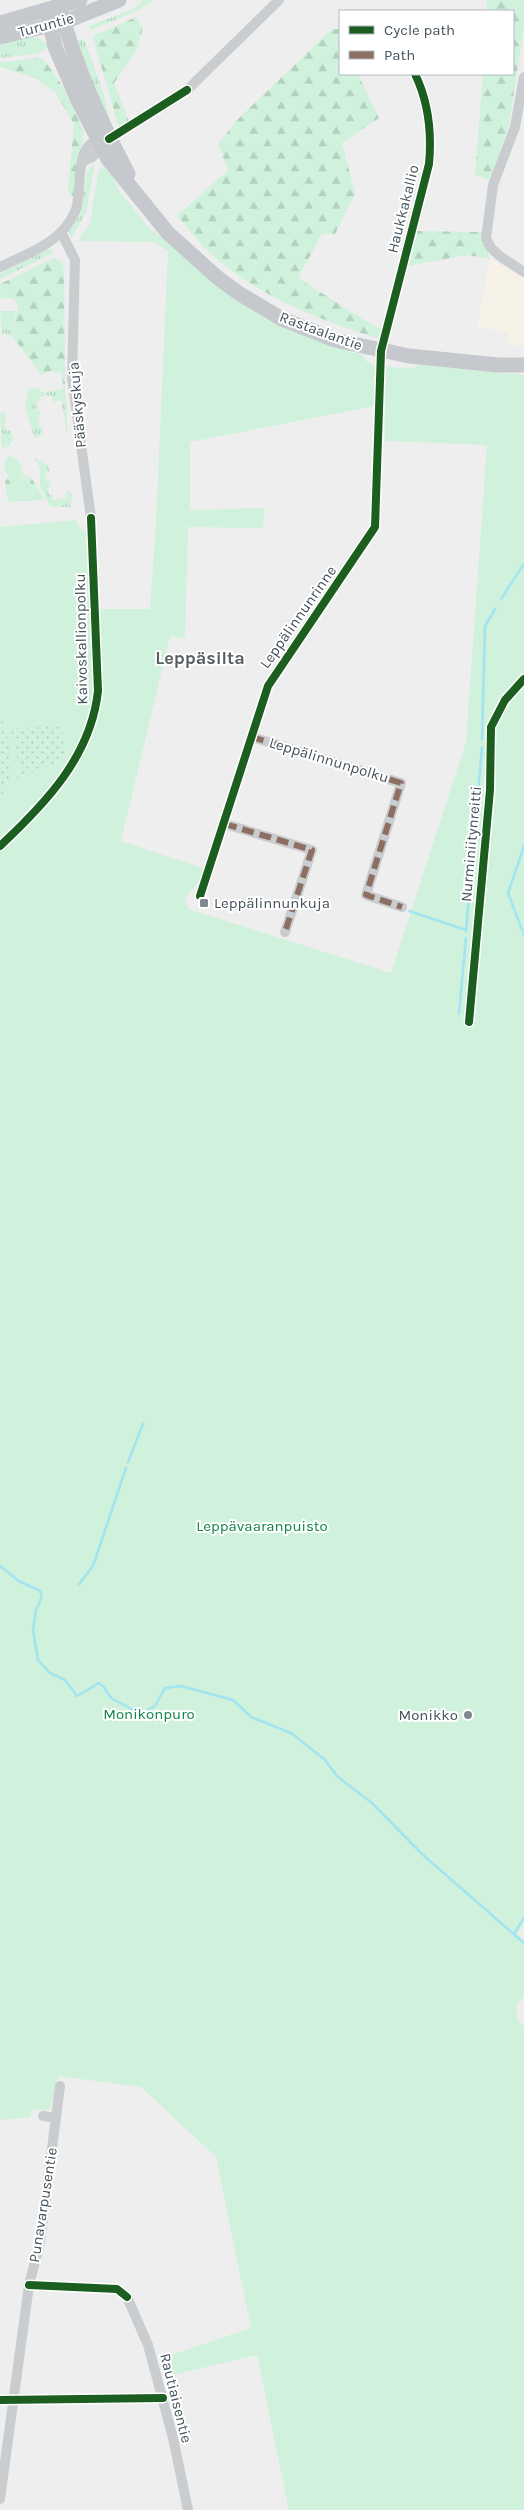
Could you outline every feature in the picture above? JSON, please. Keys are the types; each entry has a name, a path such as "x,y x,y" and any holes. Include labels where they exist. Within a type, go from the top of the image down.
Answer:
{"main road":[{"name":"Turuntie","path":"0,37 80,0"},
{"name":"Turuntie","path":"0,23 54,11 119,0"},
{"name":"Rastaalantie","path":"54,11 58,54 103,143 140,199 168,233 198,262 259,306 300,327 336,340 381,351 521,367"}],"street":[{"path":"187,90 279,0"},
{"name":"Haukkakallio","path":"381,351 429,164 430,119 415,75"},
{"path":"524,77 515,127 493,185 486,238 491,248 501,257 524,272"},
{"path":"0,267 62,234 76,211 84,153 103,143"},
{"name":"Pääskyskuja","path":"62,234 75,260 72,378 91,518"},
{"name":"Leppälinnunrinne","path":"200,896 270,682 376,527 381,351"},
{"name":"Leppälinnunpolku","path":"252,737 401,782 366,894 402,907"},
{"path":"225,824 312,850 285,932"},
{"name":"Punavarpusentie","path":"0,2499 29,2285 40,2242 60,2086"},
{"path":"43,2116 56,2118"},
{"name":"Rautiaisentie","path":"127,2297 148,2345 174,2438 188,2510"}],"shaded area":[{"path":"490,259 524,277 524,346 507,345 508,332 477,327"}],"green space":[{"path":"143,0 153,0 139,10 91,30 89,26 133,9"},
{"path":"487,0 524,0 524,27 509,125 490,180 475,175 483,75 514,75 514,10 486,10"},
{"path":"136,17 143,28 137,50 114,83 130,124 119,128 93,38 95,35"},
{"path":"332,29 339,29 339,75 358,75 379,118 342,143 355,193 335,234 322,234 298,278 374,326 383,329 380,339 313,315 271,296 251,284 208,252 177,216 228,170 218,144 237,120"},
{"path":"30,37 38,38 49,45 41,53 0,58 0,45"},
{"path":"84,39 103,92 113,131 76,41"},
{"path":"39,58 45,62 57,78 70,100 83,131 82,142 84,147 74,198 68,192 74,124 55,92 33,77 0,67 0,62"},
{"path":"93,163 94,168 86,213 71,238 69,232 80,215 87,173"},
{"name":"Leppävaaranpuisto","path":"104,167 112,176 119,191 149,228 171,244 205,276 276,324 323,343 363,355 367,362 376,365 375,406 190,442 190,510 265,508 263,528 188,527 185,638 170,636 121,841 206,869 185,900 188,909 391,973 466,742 487,445 385,441 385,367 414,368 419,365 524,375 524,1922 518,1935 524,1940 524,1996 516,2005 517,2019 524,2026 524,2510 289,2510 257,2355 168,2376 162,2358 251,2328 216,2157 141,2087 58,2076 50,2110 32,2109 30,2117 0,2120 0,527 75,520 84,531 97,536 98,609 150,609 156,523 168,251 154,242 79,241 83,232 90,224 98,174 100,168"},
{"path":"417,231 483,232 482,237 490,259 468,255 407,266"},
{"path":"51,248 53,253 0,279 0,273"},
{"path":"54,258 62,262 64,269 65,388 63,388 62,373 50,371 41,375 12,336 18,306 15,300 10,298 0,299 0,284"},
{"path":"0,311 16,311 12,336 3,333 0,337 2,332"},
{"path":"36,388 45,393 65,388 68,439 61,400 53,402 51,395 39,397 39,402 36,403 37,411 40,410 41,417 38,418 39,427 42,426 43,433 35,439 25,407 29,389"},
{"path":"4,412 7,422 4,423 6,431 10,430 14,441 10,442 11,445 2,449 0,413"},
{"path":"10,456 20,463 24,476 34,491 32,496 15,499 11,494 13,479 4,471 6,459"},
{"path":"34,457 48,464 49,471 45,472 47,480 50,480 51,486 48,487 49,495 52,495 53,500 67,498 66,491 69,491 73,495 70,507 50,507 40,486 40,468"},
{"path":"23,474 32,479 45,500 8,502 5,482 10,475 13,479 11,490 21,499 32,496 34,491"},
{"path":"0,713 9,746 11,766 10,776 0,798"},
{"path":"61,726 66,760 17,778 19,765 10,729"}],"waterway":[{"path":"501,599 524,564"},
{"path":"482,739 485,626 495,609"},
{"path":"466,931 482,748"},
{"path":"522,930 508,893 524,846"},
{"path":"409,911 466,930"},
{"path":"459,1013 466,938"},
{"path":"128,1462 143,1424"},
{"path":"79,1584 93,1566 126,1468"},
{"name":"Monikonpuro","path":"0,1566 19,1581 40,1591 42,1597 36,1610 33,1630 38,1660 50,1673 65,1680 77,1696 99,1683 111,1698 141,1714 155,1706 165,1688 181,1686 233,1700 251,1717 291,1733 324,1759 338,1777 372,1803 423,1855 524,1943"},
{"path":"514,1934 524,1918"}],"marked path":[{"path":"252,737 401,783 366,895 402,907"},
{"path":"225,824 312,850 285,932"}],"cycle path":[{"path":"200,896 268,686 375,527 381,351 429,164 428,118 424,96 415,75"},
{"path":"109,139 187,90"},
{"name":"Kaivoskallionpolku","path":"0,846 34,813 64,777 86,737 94,715 98,691 91,518"},
{"name":"Nurminiitynreitti","path":"469,1022 490,790 491,727 505,700 524,679"},
{"path":"29,2285 117,2289 127,2297"},
{"path":"0,2400 163,2398"}],"place":[{"name":"Leppälinnunkuja","path":"204,903"},
{"name":"Monikko","path":"468,1715"}],"district":[{"name":"Leppäsilta","path":"200,658"}]}
